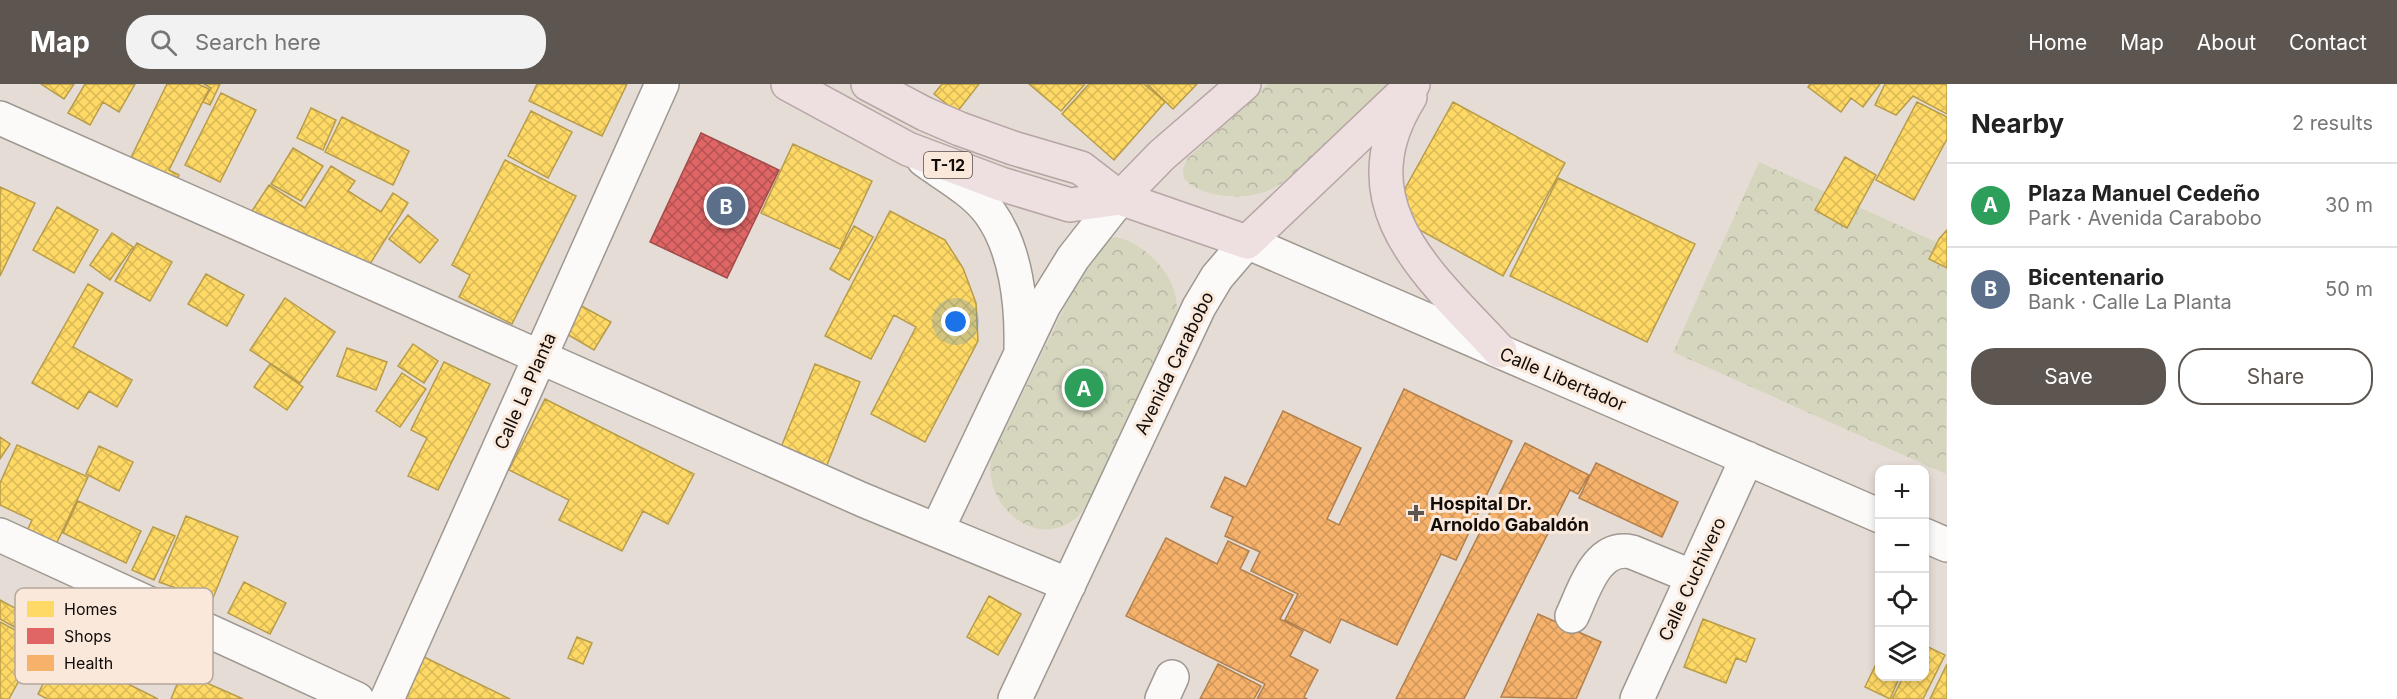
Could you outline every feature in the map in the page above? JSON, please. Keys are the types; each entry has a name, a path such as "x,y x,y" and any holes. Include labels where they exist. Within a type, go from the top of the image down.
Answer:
{"highway":[{"name":"T-12","path":"788,84 908,149 1001,184 1070,205 1120,198"},
{"name":"T-12","path":"868,84 925,114 960,129 1013,148 1081,168 1120,198 1247,242"},
{"path":"1120,198 1162,155 1244,84"},
{"name":"Avenida Carabobo","path":"1247,242 1413,84"},
{"path":"1418,84 1401,110 1393,129 1388,156 1387,181 1390,207 1398,229 1428,273 1500,351"}],"street":[{"name":"Calle La Planta","path":"387,699 662,84"},
{"path":"0,118 824,483 1069,585"},
{"path":"908,149 970,193 990,212 1003,239 1015,277 1022,313 1021,355"},
{"path":"937,530 1044,305 1073,258 1120,198"},
{"name":"Calle Libertador","path":"1247,242 1875,514"},
{"name":"Avenida Carabobo","path":"1015,699 1199,307 1217,277 1247,242"},
{"name":"Calle Cuchivero","path":"1637,699 1748,458"},
{"path":"0,535 115,588"},
{"path":"1929,537 1947,545"},
{"path":"1572,616 1596,566 1612,553 1623,550 1632,552 1693,577"},
{"path":"213,633 357,699"}],"green space":[{"path":"1268,84 1389,84 1290,178 1272,189 1256,195 1222,196 1191,185 1184,178 1183,169 1187,159"},
{"path":"1759,162 1947,247 1946,474 1929,465 1673,352"},
{"path":"1116,237 1139,247 1158,264 1172,286 1177,310 1095,491 1084,509 1076,518 1060,527 1043,529 1028,526 1002,505 994,490 990,473 992,456 1088,259 1107,239"}],"building: Homes":[{"path":"41,84 74,84 64,99"},
{"path":"85,84 135,84 119,112 103,102 90,125 68,113"},
{"path":"167,84 198,84 209,89 169,170 179,175 169,196 123,174"},
{"path":"204,84 220,84 210,105 203,102 211,88"},
{"path":"537,84 627,84 602,136 529,101"},
{"path":"942,84 979,84 957,112 934,94"},
{"path":"1029,84 1085,84 1061,111"},
{"path":"1089,84 1144,84 1165,102 1114,160 1062,114"},
{"path":"1147,84 1197,84 1173,109"},
{"path":"1810,84 1880,84 1863,107 1851,98 1841,112 1808,87"},
{"path":"1885,84 1947,84 1947,114 1913,96 1896,115 1875,105"},
{"path":"221,93 256,110 220,182 185,165"},
{"path":"1453,102 1565,163 1503,276 1391,214"},
{"path":"1917,102 1947,117 1947,139 1914,200 1876,180"},
{"path":"311,108 336,120 323,150 297,138"},
{"path":"531,111 572,132 548,178 508,156"},
{"path":"342,117 409,151 393,185 325,152"},
{"path":"793,144 872,181 840,249 761,213"},
{"path":"293,148 323,166 301,201 271,184"},
{"path":"1845,157 1876,175 1847,228 1815,210"},
{"path":"505,160 576,196 512,324 459,297 470,275 452,265"},
{"path":"331,166 355,181 348,191 381,212 393,193 408,203 360,280 252,211 269,185 305,208"},
{"path":"1558,178 1695,244 1647,342 1510,276"},
{"path":"0,187 35,203 0,276"},
{"path":"57,207 98,230 74,273 33,250"},
{"path":"890,211 945,240 963,268 976,303 978,341 925,442 871,414 916,327 894,315 871,359 825,336"},
{"path":"408,215 438,240 420,263 389,239"},
{"path":"854,226 873,237 849,280 830,269"},
{"path":"1947,230 1947,268 1929,259 1939,239"},
{"path":"112,233 133,247 110,280 90,265"},
{"path":"137,243 172,262 150,301 115,281"},
{"path":"206,274 244,295 227,326 188,304"},
{"path":"88,284 103,293 73,347 132,380 117,407 89,391 78,409 32,383"},
{"path":"285,298 335,332 300,383 250,350"},
{"path":"576,303 611,322 594,350 560,330"},
{"path":"413,344 438,361 424,383 398,366"},
{"path":"347,348 387,362 376,390 337,376"},
{"path":"444,362 490,384 438,490 408,476 427,438 411,430"},
{"path":"270,364 303,387 287,410 254,387"},
{"path":"815,364 860,382 825,470 779,452"},
{"path":"402,373 426,389 400,427 376,411"},
{"path":"545,399 694,474 668,524 643,511 622,551 559,520 569,500 509,470"},
{"path":"0,437 10,444 0,459"},
{"path":"17,445 88,477 50,557 21,544 32,520 0,505 0,483"},
{"path":"99,446 133,462 119,491 86,474"},
{"path":"78,501 141,531 126,563 63,533"},
{"path":"186,516 238,537 213,598 213,588 176,588 159,582"},
{"path":"153,527 175,536 154,580 132,570"},
{"path":"244,582 286,603 270,634 228,613"},
{"path":"989,596 1021,614 998,655 967,637"},
{"path":"0,600 15,608 15,627 0,619"},
{"path":"1703,619 1755,639 1746,662 1736,658 1726,683 1684,667"},
{"path":"0,622 15,630 15,684 17,684 9,699 0,699"},
{"path":"577,637 592,643 583,664 568,658"},
{"path":"1929,647 1945,655 1923,699 1892,699 1901,681 1929,681"},
{"path":"422,656 510,699 402,699"},
{"path":"1947,664 1947,699 1930,699"},
{"path":"1875,666 1875,681 1898,681 1890,699 1865,687"},
{"path":"43,684 128,684 158,699 47,699 38,694"},
{"path":"177,684 209,684 243,699 171,699"}],"building: Shops":[{"path":"701,133 779,170 727,278 650,242"}],"building: Health":[{"path":"1404,389 1512,441 1456,560 1441,554 1397,645 1341,619 1330,643 1285,620 1298,594 1251,571 1260,552 1225,536 1233,517 1211,507 1225,477 1246,487 1283,411 1361,448 1327,519 1339,525"},
{"path":"1525,443 1589,475 1578,494 1570,490 1464,699 1396,699"},
{"path":"1596,463 1678,502 1662,537 1579,498"},
{"path":"1166,538 1217,564 1228,541 1249,551 1240,569 1293,595 1280,619 1303,631 1290,656 1318,670 1304,697 1307,699 1257,699 1265,684 1126,616"},
{"path":"1538,614 1601,642 1576,699 1501,697"},
{"path":"1218,664 1261,686 1254,699 1200,699"}],"place":[{"name":"Bicentenario","path":"726,206"},
{"name":"Plaza Manuel Cedeño","path":"1084,388"},
{"name":"Hospital Dr. Arnoldo Gabaldón","path":"1416,513"}]}
